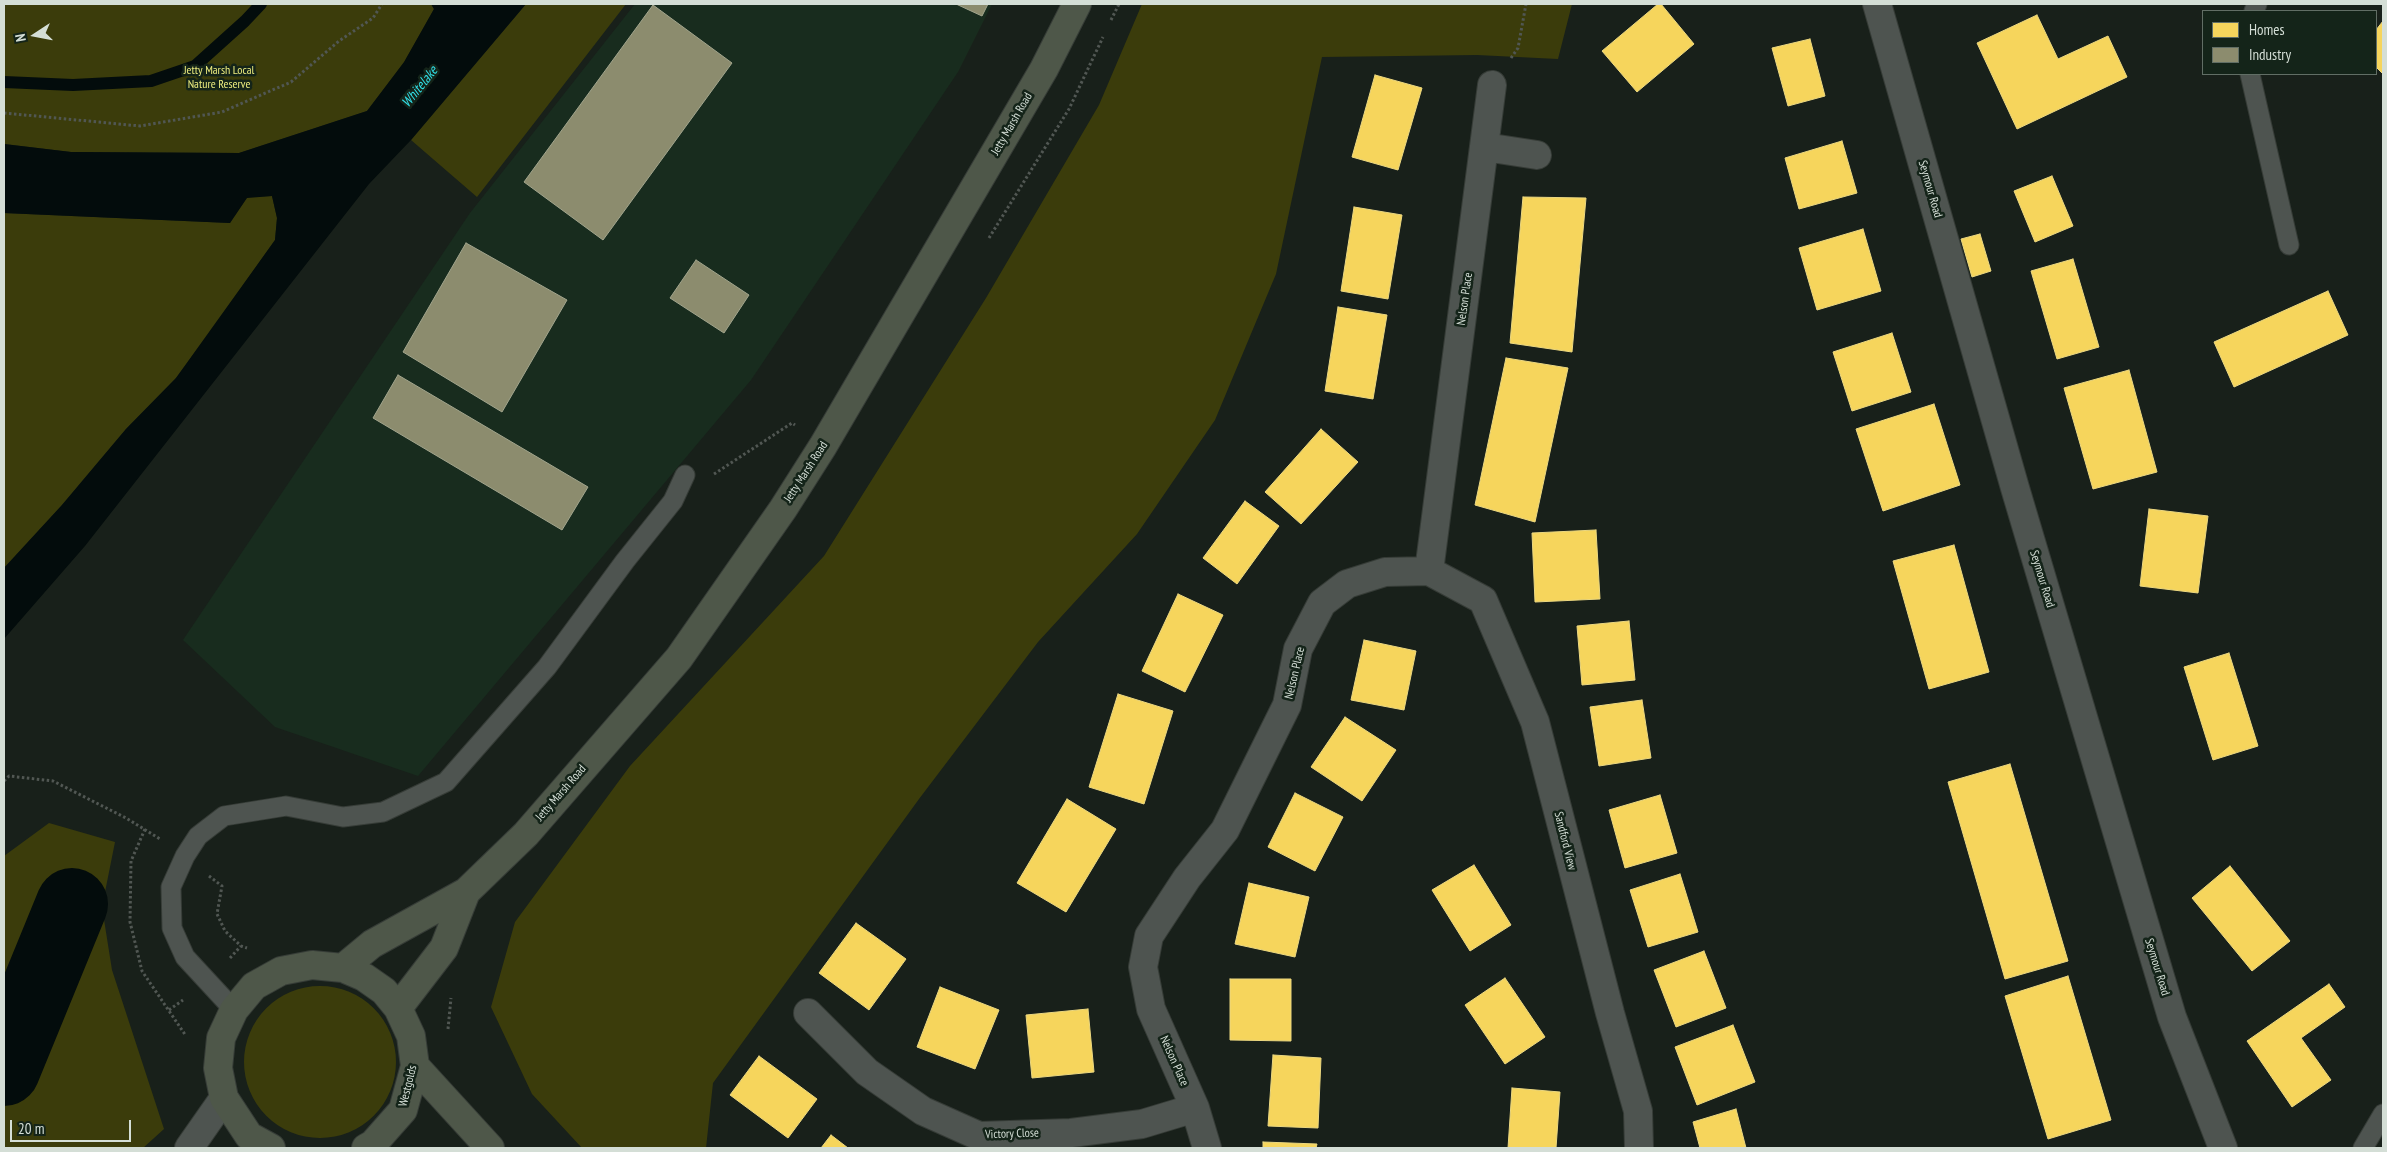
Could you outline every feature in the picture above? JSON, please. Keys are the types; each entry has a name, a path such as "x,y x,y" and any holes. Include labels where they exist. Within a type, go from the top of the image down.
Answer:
{"main road":[{"name":"Jetty Marsh Road","path":"343,968 372,944 466,892 526,834 679,658 783,509 823,446 1044,69 1077,4"},
{"name":"Jetty Marsh Road","path":"398,1008 444,948 466,892"},
{"name":"Westgolds","path":"271,1148 249,1136 224,1098 218,1068 221,1038 234,1010 254,986 281,971 312,965 343,968 364,977 377,986 398,1008 411,1036 416,1066 403,1110 374,1147"},
{"path":"416,1066 490,1148"}],"street":[{"name":"Seymour Road","path":"1877,4 2017,497 2169,1008 2223,1148"},
{"name":"Nelson Place","path":"1207,1148 1196,1108 1151,1009 1143,967 1149,936 1187,878 1225,830 1287,705 1298,648 1322,604 1347,584 1385,572 1429,571 1492,85"},
{"path":"1485,147 1537,155"},
{"name":"Sandford View","path":"1429,571 1483,600 1534,722 1610,1013 1638,1111 1639,1148"},
{"name":"Victory Close","path":"808,1013 867,1072 923,1111 979,1136 1071,1133 1133,1126 1196,1108"},
{"path":"189,1148 224,1098"}],"lane":[{"path":"2250,75 2289,245"},
{"path":"234,1010 185,957 172,928 171,887 185,856 198,836 224,816 286,806 343,818 383,812 446,782 547,667 673,501 685,475"},
{"path":"2363,1148 2383,1114"}],"path":[{"path":"4,113 140,126 222,112 291,82 339,41 373,18 382,4"},
{"path":"1492,85 1518,48 1526,4"},
{"path":"673,501 792,423 823,446"},
{"path":"4,781 9,776 53,782 145,829 131,861 130,922 142,970 186,1036 187,1045"},
{"path":"222,886 217,914 225,931 241,946 248,948"},
{"path":"446,1038 452,990"}],"shaded area":[{"path":"635,4 992,4 958,72 751,380 418,776 275,727 183,640 470,213"}],"green space":[{"name":"Jetty Marsh Local Nature Reserve","path":"4,4 431,4 434,9 404,63 367,111 239,153 71,152 4,144"},
{"path":"526,4 626,4 477,197 411,140"},
{"path":"1142,4 1572,4 1558,59 1477,55 1322,57 1276,274 1215,420 1137,534 1038,642 919,799 713,1083 706,1148 582,1148 532,1094 491,1007 515,922 630,766 824,556 986,298 1099,105"},
{"path":"272,196 277,218 275,240 206,338 176,378 126,429 62,505 4,568 4,213 230,223 247,197"},
{"path":"49,823 115,842 102,907 112,970 164,1129 143,1148 4,1148 4,856"},
{"path":"320,986 349,992 374,1008 390,1033 396,1062 390,1091 374,1116 349,1132 320,1138 291,1132 266,1116 250,1091 244,1062 250,1033 266,1008 291,992"}],"water":[{"name":"Whitelake","path":"431,4 526,4 411,140 369,184 85,546 4,639 4,568 62,505 126,429 176,378 275,240 277,218 272,196 247,198 230,223 4,213 4,144 71,152 239,153 367,111 404,62 434,9"}],"building: Homes":[{"path":"1658,4 1661,4 1694,44 1637,92 1602,51"},
{"path":"2037,15 2058,59 2108,36 2127,77 2017,129 1977,43"},
{"path":"2383,21 2383,74 2377,68 2377,29"},
{"path":"1810,39 1825,96 1788,106 1772,48"},
{"path":"1375,75 1422,88 1398,170 1352,157"},
{"path":"1842,141 1857,193 1799,209 1785,158"},
{"path":"2052,176 2073,226 2035,242 2014,191"},
{"path":"1523,197 1586,198 1572,352 1510,343"},
{"path":"1354,207 1402,215 1388,299 1341,291"},
{"path":"1863,229 1881,291 1817,310 1799,248"},
{"path":"1980,234 1991,271 1972,277 1961,239"},
{"path":"2073,259 2099,347 2057,359 2031,271"},
{"path":"2328,291 2348,335 2234,387 2214,342"},
{"path":"1338,307 1387,315 1373,399 1325,391"},
{"path":"1892,333 1911,392 1852,411 1833,352"},
{"path":"1506,358 1568,368 1535,522 1475,505"},
{"path":"2129,370 2157,472 2093,489 2064,388"},
{"path":"1934,404 1960,485 1883,511 1856,429"},
{"path":"1321,429 1358,462 1301,524 1265,492"},
{"path":"1245,501 1279,526 1237,584 1203,558"},
{"path":"2149,509 2208,516 2198,593 2140,586"},
{"path":"1596,530 1600,599 1535,602 1532,533"},
{"path":"1954,545 1989,672 1929,689 1893,561"},
{"path":"1178,594 1223,615 1185,692 1142,671"},
{"path":"1629,621 1635,680 1582,685 1577,626"},
{"path":"1364,640 1416,651 1404,710 1351,700"},
{"path":"2229,653 2258,746 2213,760 2184,667"},
{"path":"1118,694 1173,711 1144,804 1089,787"},
{"path":"1642,700 1651,758 1599,766 1590,707"},
{"path":"1345,717 1396,750 1362,801 1311,767"},
{"path":"2010,764 2068,961 2005,979 1948,782"},
{"path":"1295,793 1343,817 1315,871 1268,847"},
{"path":"1660,795 1677,853 1625,868 1609,810"},
{"path":"1067,799 1116,829 1066,912 1017,883"},
{"path":"1474,865 1511,925 1470,951 1432,890"},
{"path":"2230,866 2290,941 2252,971 2192,898"},
{"path":"1680,874 1698,932 1648,947 1630,890"},
{"path":"1249,883 1309,897 1295,957 1235,944"},
{"path":"856,923 906,959 869,1010 819,973"},
{"path":"1704,951 1726,1008 1676,1027 1654,970"},
{"path":"2068,976 2111,1120 2048,1139 2005,996"},
{"path":"1505,978 1545,1037 1505,1064 1465,1005"},
{"path":"1230,979 1291,979 1291,1041 1230,1040"},
{"path":"2329,984 2345,1007 2301,1038 2331,1080 2292,1107 2247,1041"},
{"path":"940,987 999,1010 975,1069 917,1047"},
{"path":"1088,1009 1094,1072 1032,1078 1026,1015"},
{"path":"1733,1025 1755,1082 1697,1105 1675,1047"},
{"path":"1273,1055 1321,1058 1318,1128 1268,1126"},
{"path":"759,1056 817,1099 788,1138 730,1095"},
{"path":"1512,1088 1560,1092 1556,1148 1508,1148"},
{"path":"1736,1109 1746,1148 1700,1148 1693,1122"},
{"path":"831,1135 848,1148 821,1148"},
{"path":"1263,1142 1317,1144 1316,1148 1263,1148"}],"building: Industry":[{"path":"956,4 988,4 982,16"},
{"path":"653,5 732,63 603,240 524,182"},
{"path":"466,243 567,300 502,412 403,352"},
{"path":"696,260 749,295 724,333 670,298"},
{"path":"398,375 588,487 562,530 373,418"}],"waterway":[{"path":"4,82 73,85 151,81 195,66 261,4"},
{"path":"4,1070 72,904"}]}
